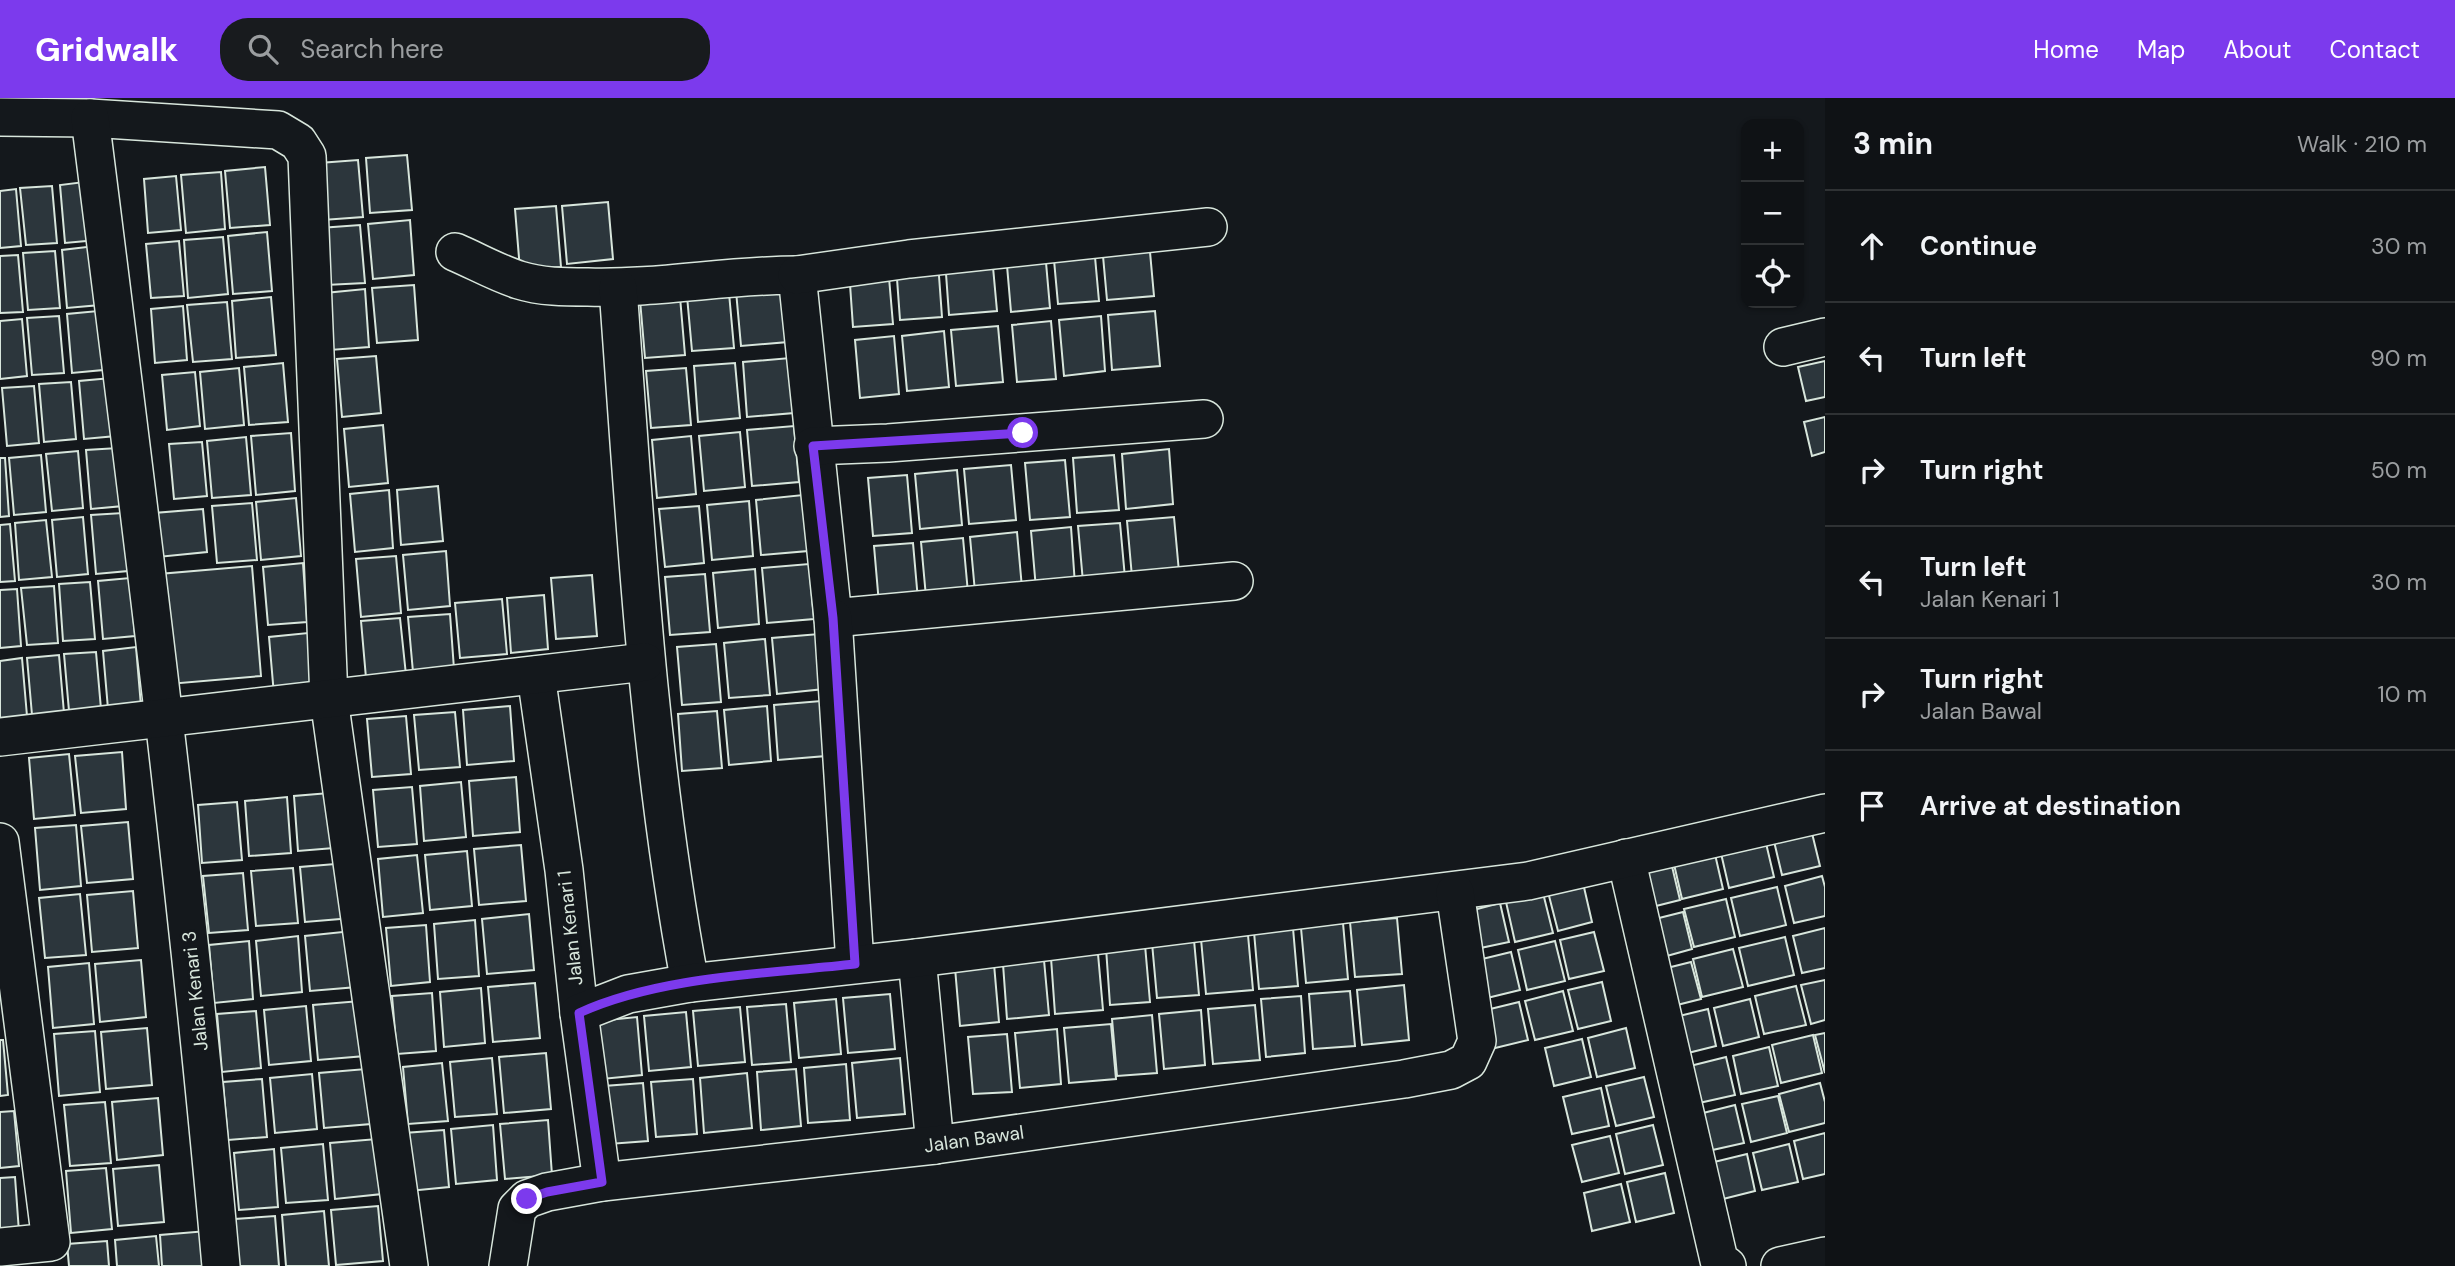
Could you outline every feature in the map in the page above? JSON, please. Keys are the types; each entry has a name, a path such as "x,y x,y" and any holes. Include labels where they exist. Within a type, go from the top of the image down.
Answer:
{"street":[{"path":"0,117 90,118 278,130 303,147 307,156 329,699 409,1266"},
{"name":"Jalan Kenari 3","path":"90,118 165,717 221,1266"},
{"path":"455,252 519,280 557,287 618,288 681,285 754,275 796,275 909,259 1208,227"},
{"path":"796,275 833,618 855,964"},
{"path":"618,288 645,662 681,936 690,983"},
{"path":"1783,347 1825,337"},
{"path":"813,446 902,442 1204,419"},
{"path":"833,618 1234,581"},
{"path":"0,737 645,662"},
{"name":"Jalan Kenari 1","path":"536,675 564,870 579,1013 602,1182"},
{"path":"579,1013 628,994 690,983 918,958 1455,892 1528,881 1626,858 1823,823"},
{"path":"0,842 51,1242 0,1247"},
{"path":"1626,858 1719,1260 1727,1266"},
{"name":"Jalan Bawal","path":"508,1266 517,1209 527,1199 547,1192 602,1182 935,1145 1451,1070 1468,1061 1477,1041 1455,892"},
{"path":"918,958 935,1145"},
{"path":"1780,1266 1825,1256"}],"building":[{"path":"407,155 412,210 370,213 366,158"},
{"path":"358,160 363,217 323,220 319,163"},
{"path":"265,167 270,225 230,228 225,171"},
{"path":"221,172 225,229 186,233 181,175"},
{"path":"176,176 181,230 148,233 144,179"},
{"path":"92,181 97,240 65,243 60,185"},
{"path":"52,186 57,243 26,245 20,188"},
{"path":"16,189 21,246 0,248 0,191"},
{"path":"608,202 613,259 567,264 562,206"},
{"path":"556,206 561,267 520,270 515,209"},
{"path":"410,220 414,275 373,279 368,224"},
{"path":"360,225 365,283 326,285 320,228"},
{"path":"267,232 272,291 233,294 228,236"},
{"path":"223,237 228,294 188,298 184,240"},
{"path":"179,241 184,296 151,298 146,244"},
{"path":"1149,241 1154,296 1107,300 1102,245"},
{"path":"95,246 100,305 67,308 62,250"},
{"path":"1094,246 1099,301 1058,304 1053,249"},
{"path":"55,251 60,308 28,310 23,253"},
{"path":"1045,251 1050,308 1011,312 1006,254"},
{"path":"18,255 23,312 0,313 0,256"},
{"path":"992,256 997,311 949,315 945,260"},
{"path":"938,262 942,317 900,320 896,265"},
{"path":"888,266 893,324 853,327 849,270"},
{"path":"414,285 418,340 377,343 372,288"},
{"path":"784,287 788,342 741,346 736,291"},
{"path":"365,289 369,347 330,350 325,293"},
{"path":"729,293 734,348 692,351 687,296"},
{"path":"271,297 276,355 236,358 232,301"},
{"path":"680,297 685,355 645,358 640,300"},
{"path":"227,302 232,359 193,362 187,305"},
{"path":"183,306 187,360 155,363 151,309"},
{"path":"98,311 103,370 72,373 67,314"},
{"path":"1155,311 1160,366 1112,370 1108,315"},
{"path":"59,316 64,373 32,375 27,318"},
{"path":"1101,316 1105,371 1064,376 1059,320"},
{"path":"22,319 27,376 0,379 0,321"},
{"path":"1051,321 1056,379 1017,382 1012,325"},
{"path":"998,326 1003,382 956,386 951,330"},
{"path":"944,331 949,387 907,391 902,336"},
{"path":"894,336 899,394 860,398 855,340"},
{"path":"376,356 381,413 342,417 337,359"},
{"path":"790,358 794,413 747,417 743,362"},
{"path":"1825,361 1825,397 1806,401 1798,367"},
{"path":"283,363 288,422 249,425 244,367"},
{"path":"735,363 740,418 698,422 694,366"},
{"path":"239,368 244,425 205,429 200,372"},
{"path":"686,368 691,425 651,428 646,371"},
{"path":"195,372 200,426 167,430 162,375"},
{"path":"111,378 116,436 84,439 79,381"},
{"path":"71,382 76,439 44,442 39,384"},
{"path":"34,386 39,443 7,446 2,388"},
{"path":"1825,417 1825,452 1812,456 1804,422"},
{"path":"383,425 388,483 349,487 344,429"},
{"path":"794,426 799,482 752,486 747,430"},
{"path":"740,432 745,487 704,491 699,436"},
{"path":"291,433 295,491 256,495 251,436"},
{"path":"691,436 696,494 657,498 652,440"},
{"path":"246,437 251,495 212,498 207,441"},
{"path":"202,442 207,496 174,499 169,444"},
{"path":"118,448 123,506 91,509 86,450"},
{"path":"1169,449 1173,504 1126,509 1122,454"},
{"path":"78,451 83,508 52,511 46,454"},
{"path":"41,455 46,512 14,515 9,458"},
{"path":"1114,455 1119,510 1077,513 1073,458"},
{"path":"0,458 5,458 9,516 0,517"},
{"path":"1065,460 1070,517 1030,520 1025,463"},
{"path":"1011,465 1016,520 969,524 964,469"},
{"path":"957,470 962,525 920,529 915,474"},
{"path":"907,475 912,533 873,536 868,478"},
{"path":"438,486 443,541 401,545 397,490"},
{"path":"389,490 393,548 355,552 350,494"},
{"path":"803,495 808,551 761,555 756,500"},
{"path":"296,498 301,556 261,560 256,502"},
{"path":"749,501 753,556 712,560 707,505"},
{"path":"252,503 257,560 217,563 212,506"},
{"path":"699,506 704,563 665,567 659,509"},
{"path":"203,509 207,552 158,557 154,513"},
{"path":"123,513 128,571 96,574 91,515"},
{"path":"83,517 88,574 57,577 52,520"},
{"path":"1174,517 1179,572 1132,577 1127,521"},
{"path":"46,520 52,577 19,580 15,523"},
{"path":"1120,523 1125,578 1083,582 1078,526"},
{"path":"10,524 15,581 0,582 0,525"},
{"path":"1071,527 1075,585 1036,589 1031,531"},
{"path":"1017,532 1022,588 975,592 970,537"},
{"path":"963,538 968,593 926,597 921,542"},
{"path":"913,543 918,600 879,604 874,546"},
{"path":"446,551 450,606 408,610 403,555"},
{"path":"396,556 401,613 361,617 356,559"},
{"path":"303,563 307,622 268,625 263,567"},
{"path":"809,564 814,619 767,623 762,568"},
{"path":"252,566 261,676 169,684 159,574"},
{"path":"755,569 759,624 718,628 713,573"},
{"path":"705,574 710,632 670,635 665,577"},
{"path":"592,575 597,636 556,639 551,578"},
{"path":"130,578 135,636 103,639 98,581"},
{"path":"90,582 95,639 63,641 59,584"},
{"path":"54,586 58,643 27,645 21,588"},
{"path":"17,589 21,646 0,648 0,590"},
{"path":"544,595 548,649 511,653 507,598"},
{"path":"502,599 507,654 460,658 455,603"},
{"path":"450,614 454,669 413,672 408,617"},
{"path":"400,618 406,675 366,678 361,621"},
{"path":"308,633 313,692 274,695 269,637"},
{"path":"819,634 824,689 777,694 772,638"},
{"path":"765,639 770,695 729,698 724,643"},
{"path":"716,644 721,702 682,705 677,647"},
{"path":"136,647 141,706 108,709 103,651"},
{"path":"96,652 101,709 69,711 64,654"},
{"path":"59,655 64,713 32,715 27,658"},
{"path":"22,658 27,716 0,719 0,661"},
{"path":"821,701 826,756 778,760 774,705"},
{"path":"510,706 514,761 467,765 463,710"},
{"path":"767,706 771,761 729,765 724,710"},
{"path":"717,711 722,768 682,771 678,714"},
{"path":"455,712 460,767 419,770 414,715"},
{"path":"406,716 411,774 372,777 367,719"},
{"path":"122,752 126,809 81,813 75,756"},
{"path":"69,754 75,815 34,819 29,758"},
{"path":"516,777 520,832 473,836 469,781"},
{"path":"461,782 466,837 424,841 420,786"},
{"path":"412,787 417,844 378,847 373,790"},
{"path":"341,792 346,847 298,851 294,796"},
{"path":"287,797 291,853 249,856 245,801"},
{"path":"237,802 242,860 202,863 198,805"},
{"path":"128,822 133,879 87,883 81,826"},
{"path":"76,825 81,886 40,890 35,828"},
{"path":"1811,829 1820,866 1782,875 1773,837"},
{"path":"1765,839 1774,877 1729,888 1720,849"},
{"path":"521,845 526,901 479,905 474,849"},
{"path":"1714,850 1723,889 1682,899 1673,860"},
{"path":"467,851 472,906 430,910 425,855"},
{"path":"417,855 423,913 383,917 378,859"},
{"path":"1671,862 1680,900 1644,909 1634,871"},
{"path":"347,863 352,918 305,922 300,867"},
{"path":"293,868 298,923 256,926 251,871"},
{"path":"243,873 248,930 209,933 203,876"},
{"path":"1822,876 1825,887 1825,916 1794,923 1785,886"},
{"path":"1583,883 1592,922 1558,931 1548,892"},
{"path":"1777,887 1786,925 1740,936 1731,898"},
{"path":"133,891 138,948 92,952 87,895"},
{"path":"1543,893 1553,933 1515,942 1506,902"},
{"path":"80,894 86,955 45,958 39,898"},
{"path":"1726,899 1735,937 1694,947 1684,909"},
{"path":"1500,903 1509,942 1471,950 1462,913"},
{"path":"1683,912 1692,949 1656,959 1647,921"},
{"path":"529,914 534,970 487,974 482,919"},
{"path":"1397,918 1402,974 1355,977 1350,922"},
{"path":"475,920 479,976 438,979 434,924"},
{"path":"1343,923 1348,979 1306,983 1301,928"},
{"path":"426,925 430,982 391,986 386,928"},
{"path":"1293,928 1298,986 1259,989 1254,932"},
{"path":"1825,928 1825,968 1802,973 1793,936"},
{"path":"352,931 357,987 310,991 305,936"},
{"path":"1594,932 1604,971 1569,979 1560,940"},
{"path":"1248,935 1253,990 1206,994 1201,939"},
{"path":"298,936 302,992 261,996 256,941"},
{"path":"1785,937 1794,975 1748,986 1739,948"},
{"path":"1194,940 1199,995 1157,998 1152,943"},
{"path":"249,941 253,999 214,1003 209,945"},
{"path":"1555,941 1565,981 1527,990 1518,950"},
{"path":"1145,945 1150,1002 1110,1005 1106,948"},
{"path":"1733,949 1743,987 1702,997 1693,959"},
{"path":"1511,952 1520,990 1483,999 1474,961"},
{"path":"1098,954 1103,1010 1055,1014 1051,958"},
{"path":"141,960 146,1017 100,1022 95,964"},
{"path":"1044,960 1049,1015 1007,1019 1003,964"},
{"path":"1691,962 1701,999 1665,1008 1655,971"},
{"path":"89,963 94,1024 53,1028 48,967"},
{"path":"994,964 999,1022 960,1026 955,968"},
{"path":"1825,980 1825,1020 1811,1024 1801,985"},
{"path":"1602,982 1611,1021 1578,1029 1568,990"},
{"path":"535,983 540,1038 493,1042 488,987"},
{"path":"1404,985 1409,1040 1362,1045 1357,990"},
{"path":"1796,986 1806,1025 1764,1034 1755,996"},
{"path":"481,988 485,1043 444,1047 440,992"},
{"path":"1350,991 1355,1046 1313,1049 1309,994"},
{"path":"1563,991 1573,1031 1535,1040 1525,1001"},
{"path":"432,993 436,1051 397,1054 392,996"},
{"path":"890,994 895,1049 848,1053 843,998"},
{"path":"1301,996 1305,1053 1266,1057 1261,999"},
{"path":"836,999 841,1054 799,1058 794,1003"},
{"path":"1750,999 1759,1037 1723,1046 1714,1008"},
{"path":"360,1001 365,1056 318,1060 313,1005"},
{"path":"1519,1002 1528,1040 1491,1049 1482,1011"},
{"path":"786,1004 791,1062 752,1065 747,1007"},
{"path":"1255,1005 1260,1060 1213,1064 1208,1009"},
{"path":"306,1006 311,1061 269,1065 264,1010"},
{"path":"740,1007 745,1062 698,1066 693,1011"},
{"path":"1708,1009 1716,1046 1680,1055 1671,1018"},
{"path":"1201,1010 1205,1065 1164,1069 1159,1014"},
{"path":"256,1011 261,1068 222,1072 217,1014"},
{"path":"686,1012 691,1067 649,1071 644,1016"},
{"path":"1152,1015 1157,1073 1117,1076 1112,1019"},
{"path":"637,1017 642,1075 602,1079 598,1021"},
{"path":"1111,1024 1116,1079 1069,1083 1064,1028"},
{"path":"147,1028 152,1085 106,1089 101,1032"},
{"path":"1626,1028 1635,1068 1597,1077 1588,1038"},
{"path":"1057,1029 1061,1084 1020,1088 1015,1033"},
{"path":"95,1031 100,1092 59,1096 54,1034"},
{"path":"1825,1033 1825,1073 1815,1035"},
{"path":"1007,1034 1012,1092 973,1094 968,1037"},
{"path":"1813,1035 1822,1073 1781,1083 1772,1045"},
{"path":"1582,1039 1591,1077 1554,1086 1545,1048"},
{"path":"0,1040 3,1040 8,1095 0,1096"},
{"path":"1769,1047 1778,1086 1741,1094 1733,1056"},
{"path":"546,1053 551,1109 504,1113 499,1057"},
{"path":"1726,1057 1735,1095 1699,1103 1690,1066"},
{"path":"492,1058 497,1114 455,1117 450,1062"},
{"path":"900,1058 905,1114 857,1118 852,1063"},
{"path":"442,1063 448,1121 408,1124 403,1067"},
{"path":"846,1064 850,1120 808,1123 804,1068"},
{"path":"366,1069 371,1124 324,1128 319,1073"},
{"path":"796,1069 801,1126 761,1130 757,1072"},
{"path":"747,1073 752,1128 704,1133 700,1078"},
{"path":"312,1074 317,1129 275,1133 270,1078"},
{"path":"1644,1077 1654,1117 1616,1126 1606,1086"},
{"path":"262,1079 267,1137 228,1140 223,1082"},
{"path":"693,1079 697,1134 656,1137 651,1082"},
{"path":"643,1083 648,1141 609,1144 604,1086"},
{"path":"1820,1083 1825,1102 1825,1123 1789,1132 1779,1094"},
{"path":"1601,1088 1609,1126 1572,1134 1563,1097"},
{"path":"1778,1096 1787,1133 1751,1142 1742,1104"},
{"path":"158,1098 163,1155 117,1160 112,1102"},
{"path":"105,1102 111,1163 70,1166 64,1105"},
{"path":"1735,1105 1744,1143 1708,1151 1699,1114"},
{"path":"14,1111 19,1166 0,1168 0,1112"},
{"path":"548,1120 552,1175 505,1179 500,1124"},
{"path":"493,1125 497,1180 456,1184 451,1129"},
{"path":"1653,1125 1663,1165 1625,1174 1616,1134"},
{"path":"444,1130 449,1187 409,1191 404,1133"},
{"path":"1825,1133 1825,1174 1803,1179 1794,1141"},
{"path":"1610,1136 1619,1173 1582,1182 1572,1145"},
{"path":"377,1139 382,1194 335,1199 330,1143"},
{"path":"323,1144 328,1200 286,1203 281,1148"},
{"path":"1789,1144 1798,1182 1762,1190 1753,1153"},
{"path":"274,1149 278,1207 239,1210 234,1153"},
{"path":"1747,1154 1755,1191 1719,1200 1710,1163"},
{"path":"159,1165 164,1222 118,1226 113,1169"},
{"path":"106,1168 112,1229 71,1233 66,1171"},
{"path":"1665,1173 1674,1213 1636,1222 1627,1182"},
{"path":"15,1177 19,1232 0,1234 0,1178"},
{"path":"1621,1184 1630,1222 1592,1231 1584,1193"},
{"path":"378,1206 383,1261 336,1265 331,1210"},
{"path":"324,1211 329,1266 286,1266 282,1215"},
{"path":"275,1216 279,1266 239,1266 235,1219"},
{"path":"207,1231 210,1266 162,1266 160,1235"},
{"path":"156,1236 159,1266 117,1266 115,1240"},
{"path":"107,1241 109,1266 69,1266 67,1244"}],"route":[{"path":"527,1199 547,1192 602,1182 579,1013 628,994 690,983 855,964 833,618 813,446 1023,433"}]}
